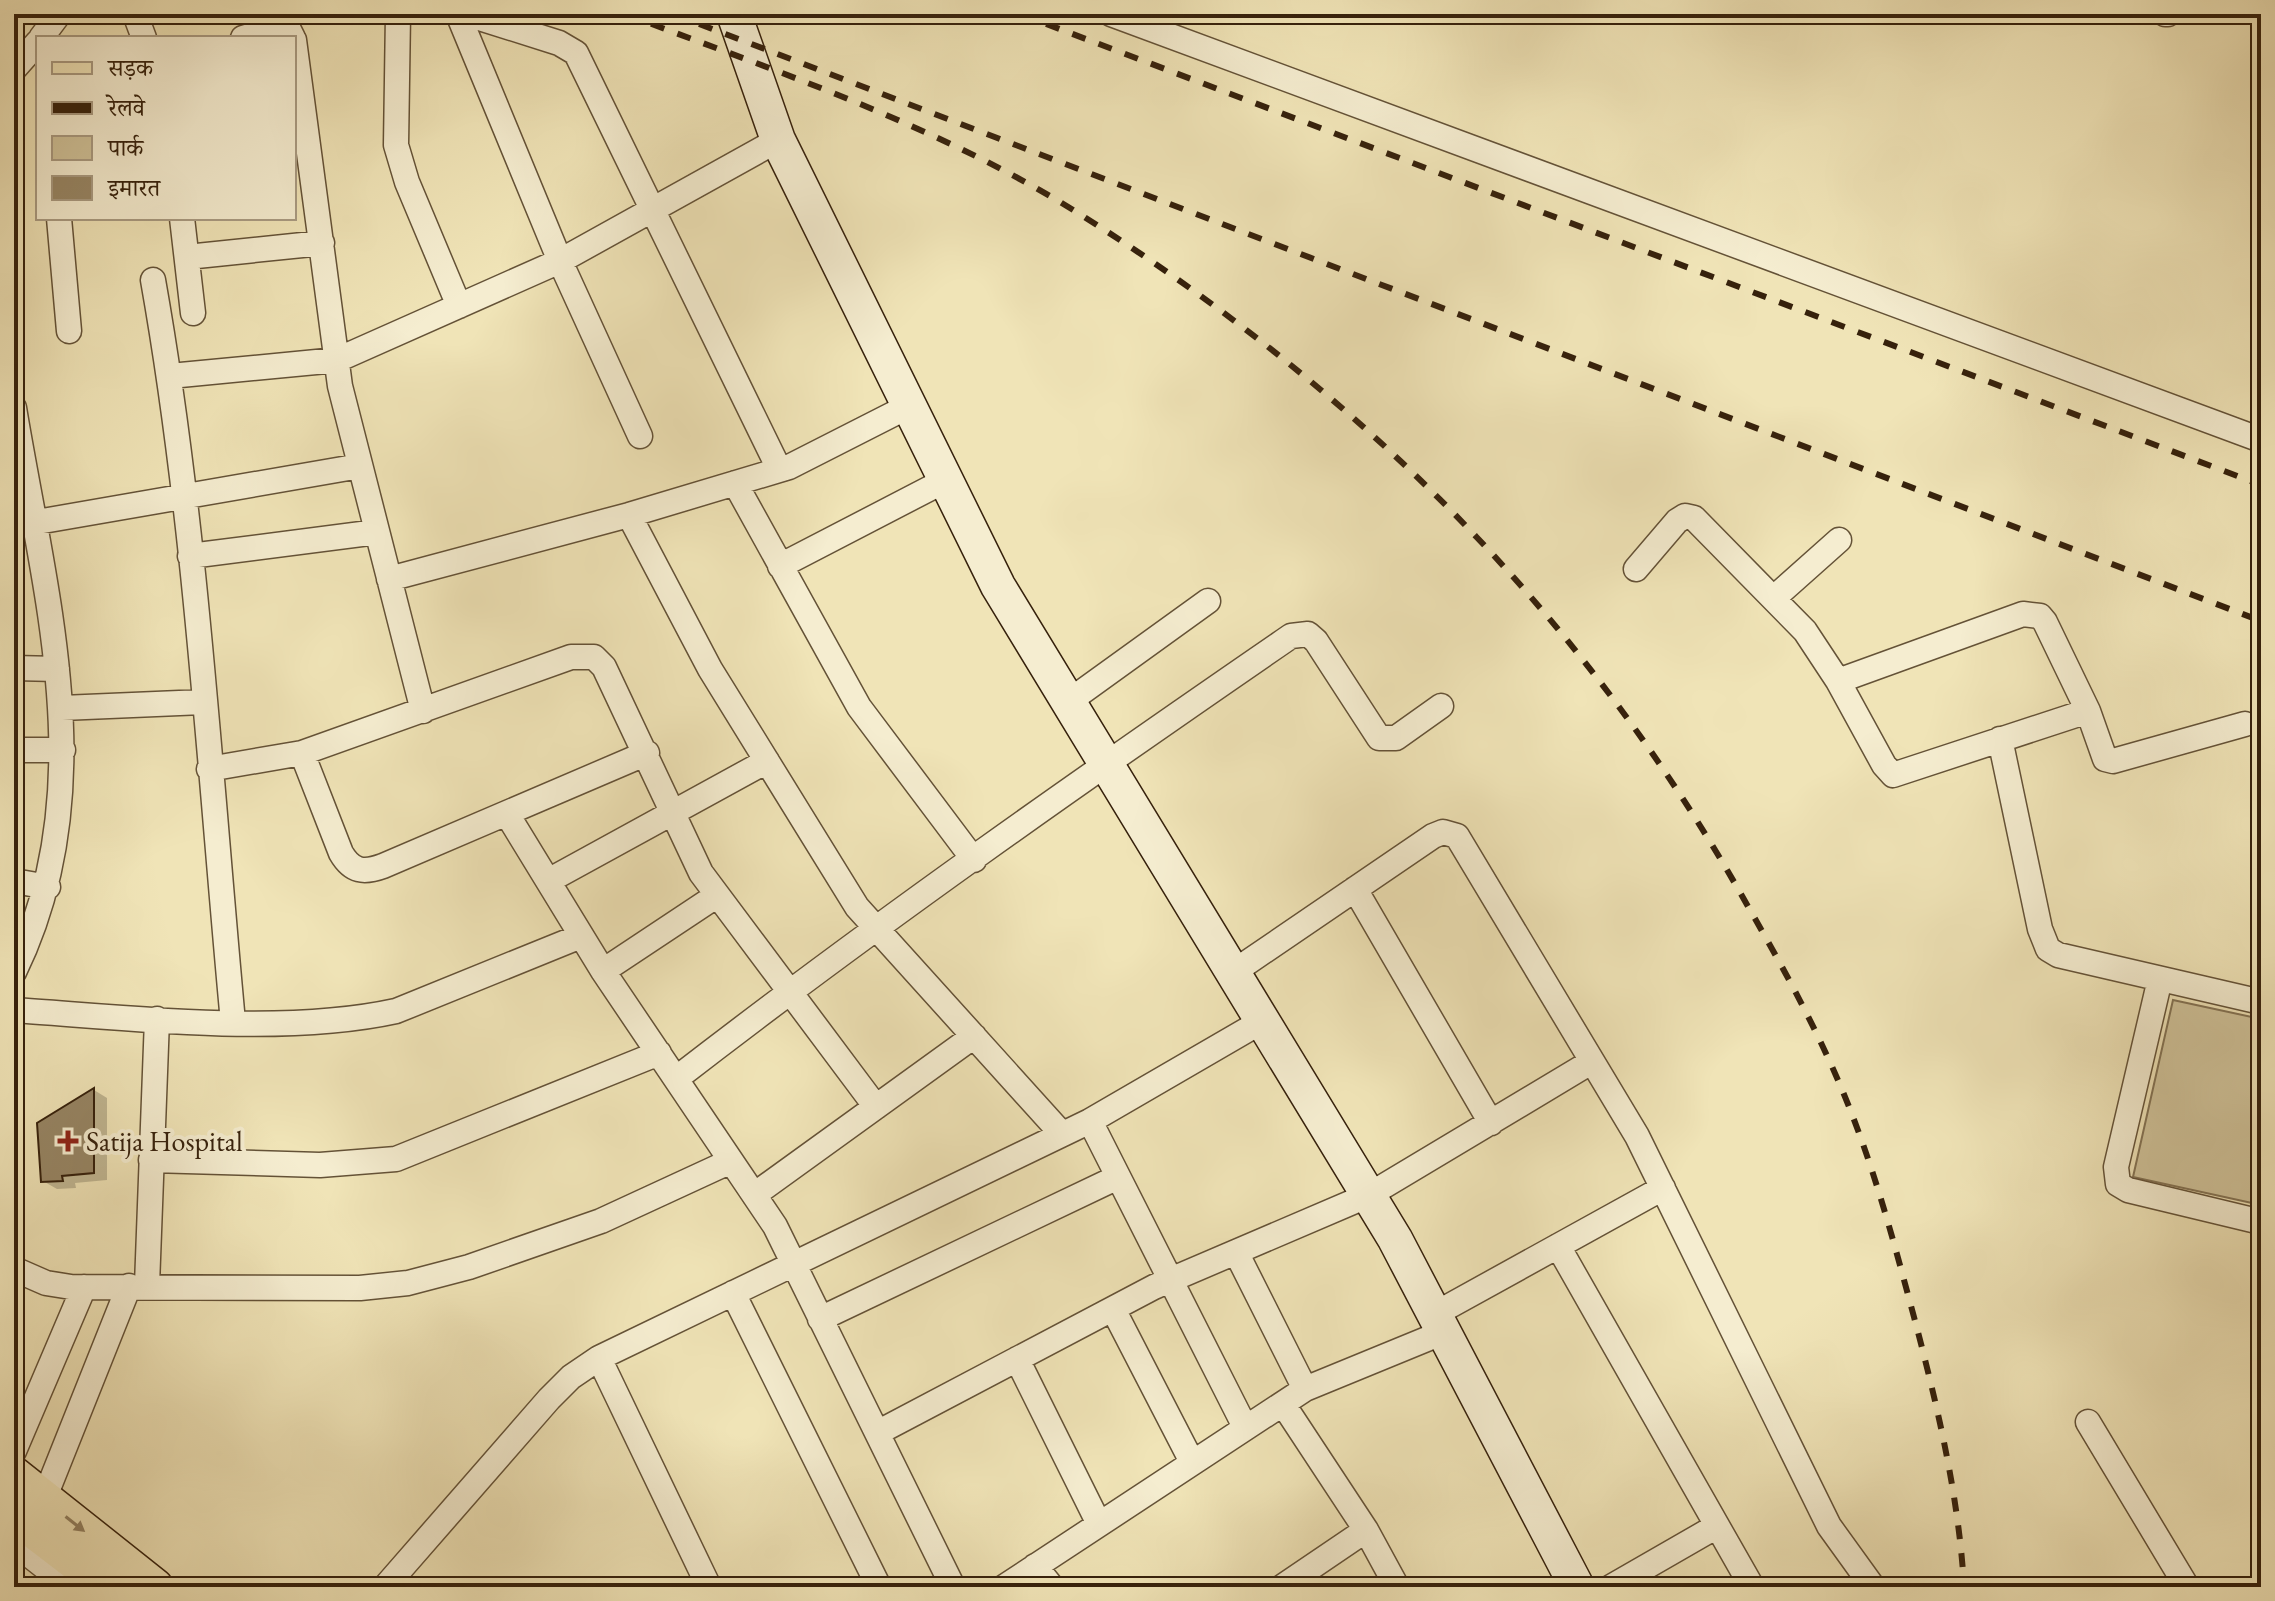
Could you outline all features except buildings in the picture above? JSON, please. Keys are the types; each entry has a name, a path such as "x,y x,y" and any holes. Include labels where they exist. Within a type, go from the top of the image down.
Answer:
{"main road":[{"path":"14,1475 29,1507 108,1587"},
{"path":"29,1507 155,1587"}],"street":[{"path":"43,36 59,14"},
{"path":"135,14 143,36"},
{"path":"398,14 396,145 407,182 459,306"},
{"path":"458,14 560,261 640,436"},
{"path":"467,14 559,43 576,53 655,209 779,469"},
{"path":"734,14 778,140 907,407 998,586 1369,1195 1577,1587"},
{"path":"1111,14 1309,90 2261,440"},
{"path":"250,36 282,26 292,36"},
{"path":"14,69 36,45"},
{"path":"296,54 337,360 360,466 423,711"},
{"path":"170,376 337,360 560,261 778,140"},
{"path":"59,220 69,331"},
{"path":"182,220 193,313"},
{"path":"187,257 322,243"},
{"path":"153,280 170,376 190,556 233,1022"},
{"path":"389,579 629,515 779,469 907,407"},
{"path":"14,408 24,526 57,669 63,750 61,816 48,887 14,972"},
{"path":"24,526 360,466"},
{"path":"780,566 944,481"},
{"path":"735,483 859,707 974,860"},
{"path":"629,515 710,669 857,907 1062,1134"},
{"path":"1636,569 1677,521 1685,516 1694,518 1775,597 1811,640 1838,681 1884,765 1893,775 2088,711"},
{"path":"190,556 377,532"},
{"path":"1775,597 1839,540"},
{"path":"1068,702 1208,601"},
{"path":"1838,681 2023,614 2033,614 2045,622 2088,711 2105,759 2113,761 2245,724"},
{"path":"677,1078 787,993 1106,763 1299,633 1308,634 1316,641 1379,738 1396,738 1441,706"},
{"path":"209,769 302,753 571,657 594,657 604,667 647,753 689,851 716,896 876,1107"},
{"path":"14,668 57,669"},
{"path":"62,708 203,702"},
{"path":"2000,739 2040,929 2048,949 2058,955 2261,1002"},
{"path":"14,750 63,750"},
{"path":"302,753 341,853 348,866 359,871 383,866 647,753"},
{"path":"548,881 767,761"},
{"path":"507,814 603,971 754,1195 793,1264 953,1587"},
{"path":"1235,971 1433,836 1443,832 1457,836 1637,1136 1829,1526 1873,1587"},
{"path":"14,881 48,887"},
{"path":"1355,889 1491,1123"},
{"path":"603,971 716,896"},
{"path":"14,1010 233,1022 337,1020 396,1011 581,936"},
{"path":"2160,979 2116,1167 2118,1184 2128,1190 2261,1222"},
{"path":"29,1507 138,1286 151,1160 157,1019"},
{"path":"385,1587 549,1399 571,1377 599,1358 1090,1121 1264,1020"},
{"path":"754,1195 974,1036"},
{"path":"151,1160 320,1165 396,1159 659,1053"},
{"path":"877,1433 1171,1280 1369,1195 1591,1062"},
{"path":"1090,1121 1245,1427"},
{"path":"14,1269 46,1283 84,1287 360,1288 408,1283 469,1267 601,1221 731,1161"},
{"path":"820,1319 1118,1177"},
{"path":"1004,1587 1305,1389 1439,1323 1558,1246 1663,1188"},
{"path":"1558,1246 1752,1587"},
{"path":"1236,1252 1305,1389"},
{"path":"14,1451 84,1287"},
{"path":"733,1293 879,1587"},
{"path":"1113,1309 1192,1462"},
{"path":"599,1358 709,1587"},
{"path":"1017,1359 1099,1524"},
{"path":"1283,1404 1366,1530 1397,1587"},
{"path":"2088,1422 2187,1587"},
{"path":"1611,1587 1717,1526"},
{"path":"1282,1587 1366,1530"},
{"path":"14,1543 70,1587"},
{"path":"1035,1566 1052,1587"}],"green space":[{"path":"2173,1000 2261,1019 2261,1205 2133,1177"}],"railway":[{"path":"625,14 799,79 914,127 1025,182 1078,213 1181,282 1279,356 1372,435 1459,519 1540,608 1616,703 1686,804 1778,960 1842,1090 1886,1216 1931,1383 1952,1485 1964,1587"},
{"path":"673,14 2261,621"},
{"path":"1020,14 2261,485"}],"place":[{"name":"Satija Hospital","path":"68,1141"}]}
